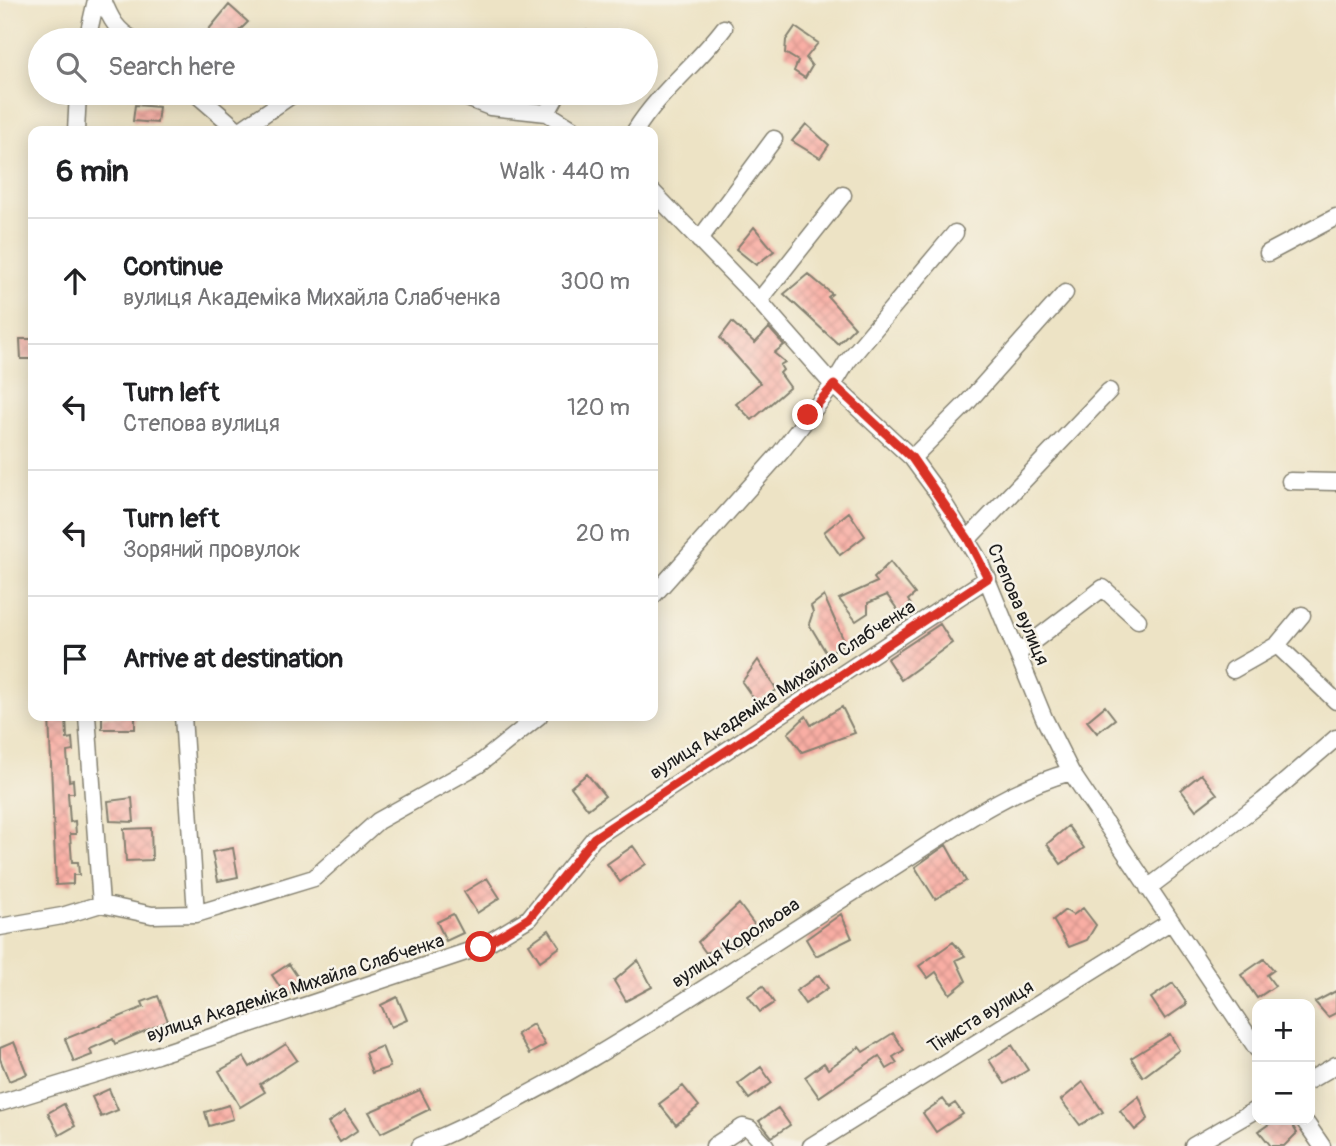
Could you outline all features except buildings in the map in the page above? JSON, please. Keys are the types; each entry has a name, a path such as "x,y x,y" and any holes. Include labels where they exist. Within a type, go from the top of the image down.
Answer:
{"street":[{"path":"90,28 96,0"},
{"path":"103,0 111,20 118,28"},
{"path":"658,101 673,82 706,52 724,28"},
{"path":"76,126 77,105"},
{"path":"209,105 233,126"},
{"path":"246,126 277,105"},
{"path":"485,105 547,113 568,126"},
{"path":"547,113 551,105"},
{"path":"639,126 655,105"},
{"path":"699,240 774,139"},
{"path":"759,301 843,195"},
{"name":"Степова вулиця","path":"658,197 759,301 834,385 912,458 968,539 988,578 1044,718 1071,772 1252,1042"},
{"path":"1268,253 1336,217"},
{"path":"658,590 780,452 834,385 846,362 955,233"},
{"path":"912,458 967,403 1065,293"},
{"path":"968,539 1109,391"},
{"path":"1290,481 1336,482"},
{"name":"вулиця Академіка Михайла Слабченка","path":"0,1103 157,1055 481,947 529,918 594,838 988,578"},
{"path":"1018,653 1102,588 1138,620"},
{"path":"1233,670 1277,645 1302,615"},
{"path":"1277,645 1336,701"},
{"path":"87,721 101,904"},
{"path":"183,721 196,914"},
{"path":"0,927 62,916 101,904 152,915 196,914 314,878 378,821 478,765 533,721"},
{"path":"1148,888 1263,801 1336,738"},
{"name":"вулиця Корольова","path":"420,1146 515,1101 710,985 1003,800 1071,772"},
{"name":"Тіниста вулиця","path":"811,1146 1170,922"},
{"path":"1315,1077 1336,1065"},
{"path":"1194,1146 1252,1112"},
{"path":"1307,1125 1322,1146"},
{"path":"714,1146 743,1127 750,1129 766,1146"}],"route":[{"path":"481,947 529,918 594,838 988,578 968,539 912,458 834,385 808,415"}]}
